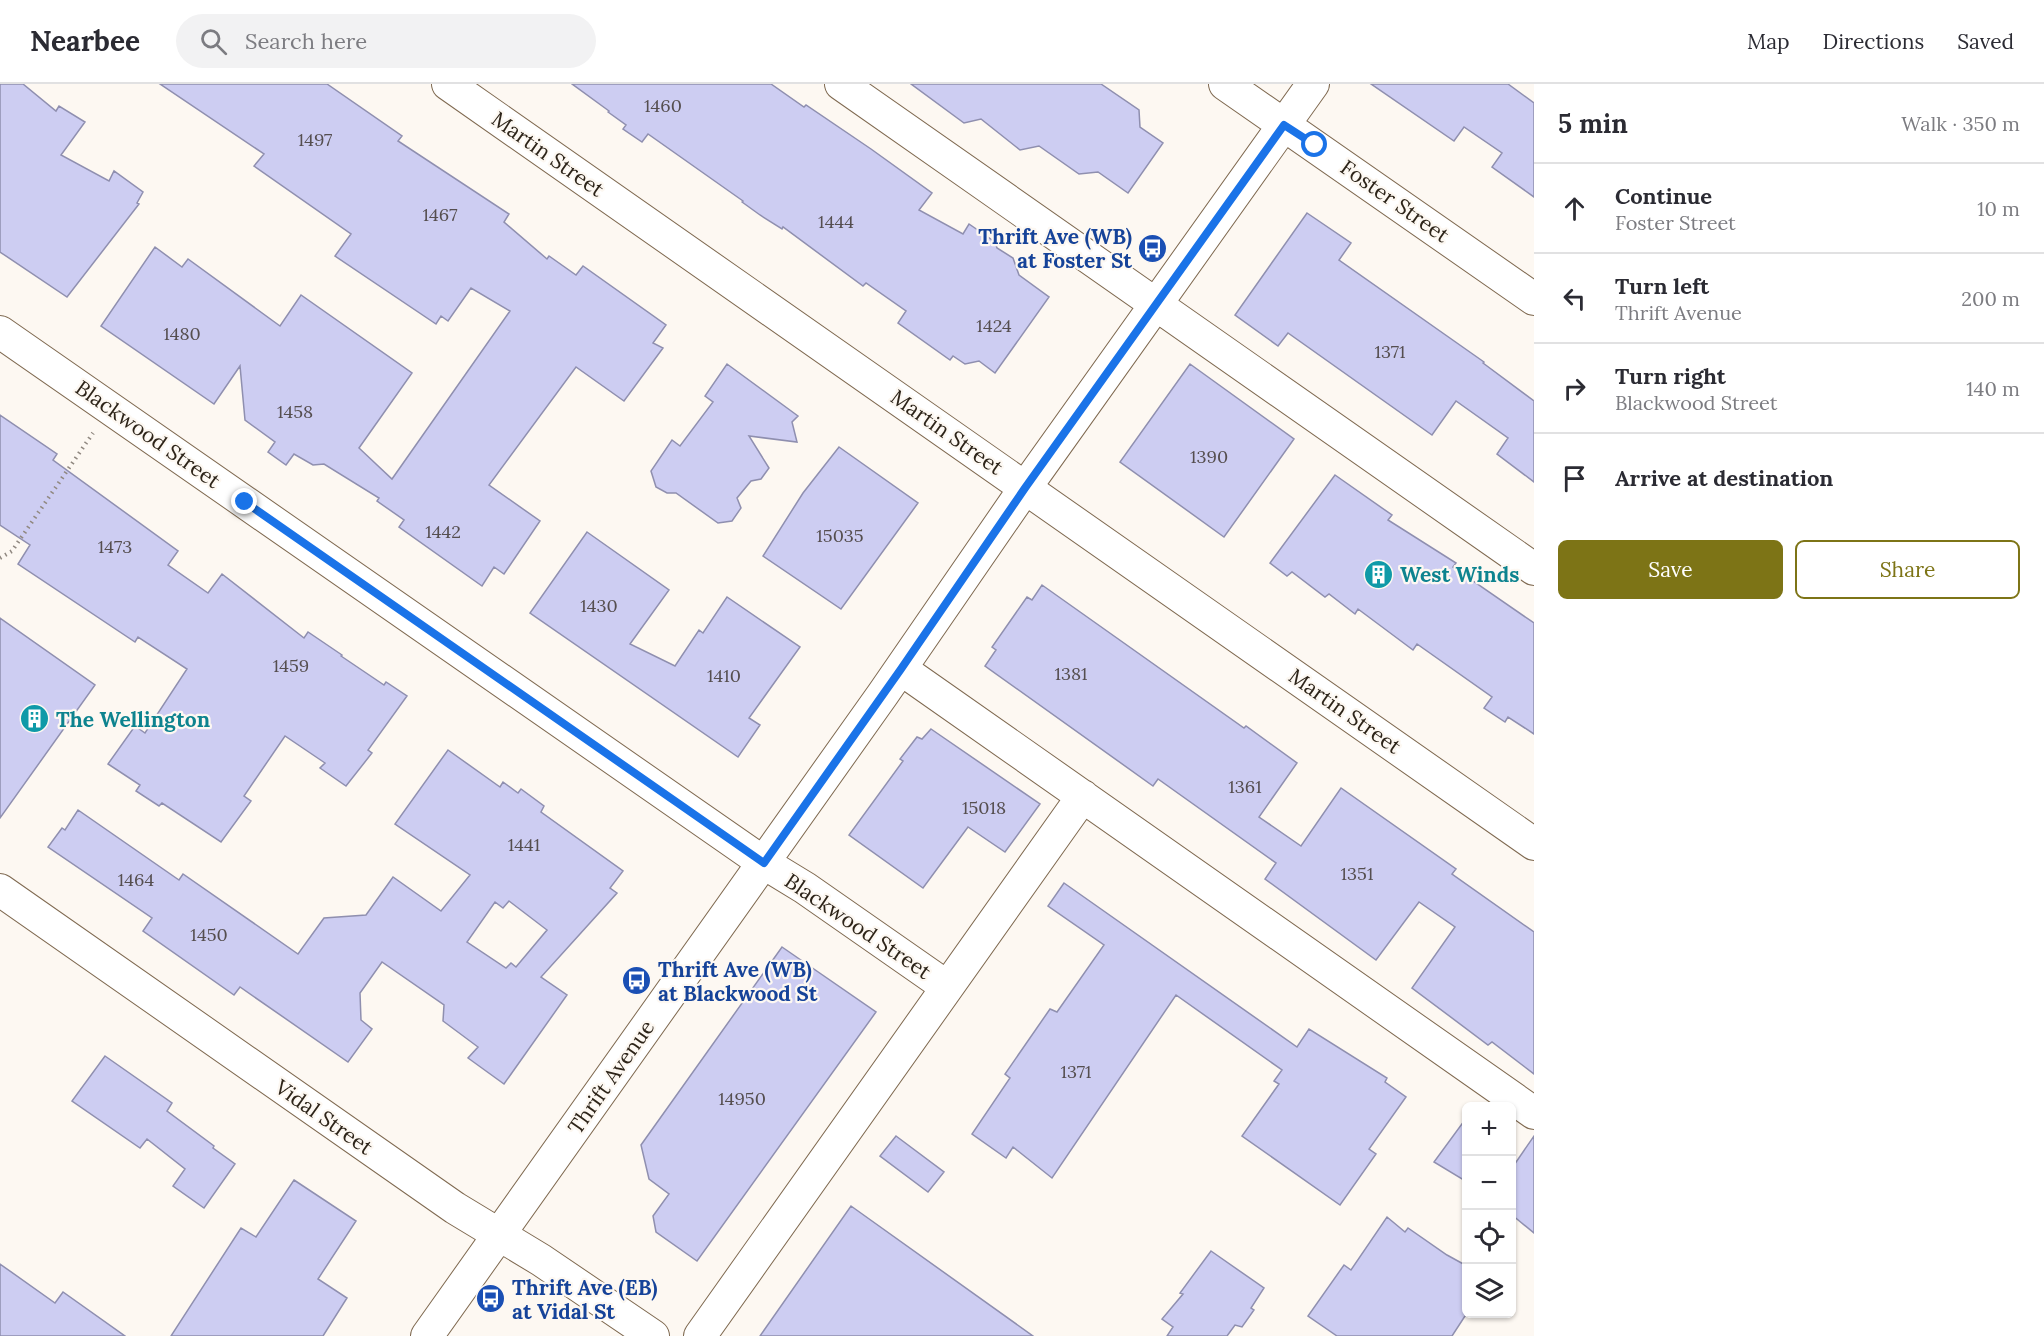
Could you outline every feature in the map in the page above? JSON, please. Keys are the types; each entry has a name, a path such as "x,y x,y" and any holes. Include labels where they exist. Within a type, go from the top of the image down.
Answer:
{"street":[{"name":"Martin Street","path":"448,84 1534,844"},
{"path":"841,84 1534,569"},
{"name":"Foster Street","path":"1225,84 1534,298"},
{"name":"Thrift Avenue","path":"428,1336 901,669 1025,488 1313,84"},
{"name":"Blackwood Street","path":"0,332 764,863 805,888 947,987"},
{"path":"901,669 1534,1113"},
{"path":"700,1336 873,1095 1083,795"},
{"name":"Vidal Street","path":"0,890 455,1208 541,1260 653,1336"}],"path":[{"path":"0,558 12,551 111,408"}],"building":[{"path":"0,84 23,84 56,111 59,106 85,122 61,155 109,181 114,171 143,192 137,203 139,204 67,297 0,252"},
{"path":"160,84 327,84 402,136 398,141 509,214 504,222 547,259 549,256 576,275 583,266 666,325 653,343 663,348 624,401 576,367 489,485 540,521 504,574 494,567 482,586 399,527 404,520 377,501 379,498 324,464 313,465 294,454 286,465 268,452 275,442 245,420 240,366 214,404 101,326 155,247 182,267 188,259 280,326 301,295 412,373 359,448 392,479 510,311 471,288 448,321 441,316 436,324 335,256 351,234 254,166 264,154"},
{"path":"572,84 771,84 871,149 932,193 919,210 963,234 969,224 995,242 997,248 1013,258 1019,275 1049,297 995,373 979,361 965,364 953,356 950,360 898,323 906,311 866,283 863,286 783,227 782,229 760,215 648,134 642,142 623,129 626,125"},
{"path":"911,84 1101,84 1139,110 1140,127 1163,143 1128,193 1098,172 1079,174 1039,146 1020,150 981,119 964,123"},
{"path":"1371,84 1508,84 1534,103 1534,197 1492,167 1502,153 1464,127 1454,141"},
{"path":"1307,213 1351,243 1339,260 1484,362 1534,401 1534,482 1497,454 1508,438 1456,401 1432,435 1288,333 1278,346 1235,315"},
{"path":"727,364 798,416 792,422 797,442 749,436 769,468 761,479 751,481 737,498 741,508 732,521 718,523 676,493 667,493 656,487 651,471 672,440 680,446 713,402 705,396"},
{"path":"1190,364 1294,439 1224,537 1120,462"},
{"path":"0,415 57,454 53,460 178,551 168,565 208,593 222,574 304,638 308,632 384,685 386,682 407,696 368,750 372,753 346,786 320,768 325,763 285,736 244,796 251,801 221,842 162,803 159,806 136,791 140,785 108,764 135,726 145,733 187,669 138,637 135,642 18,564 30,545 0,525"},
{"path":"839,447 918,503 841,609 763,556 803,493"},
{"name":"West Winds","path":"1335,475 1392,515 1388,520 1456,563 1453,567 1534,623 1534,734 1508,717 1505,722 1484,708 1492,697 1417,644 1413,650 1358,609 1355,614 1329,594 1325,597 1292,572 1287,576 1270,563"},
{"path":"587,532 669,590 630,644 675,666 699,630 703,633 727,597 800,647 749,718 760,725 738,757 530,613"},
{"path":"1042,585 1297,763 1259,817 1301,846 1341,788 1456,869 1452,874 1534,932 1534,1074 1492,1042 1488,1045 1412,988 1455,927 1419,902 1376,960 1265,879 1276,863 1158,779 1153,786 985,666 996,650 992,647 1027,597 1032,600"},
{"name":"The Wellington","path":"0,618 95,685 0,818"},
{"path":"931,729 1040,804 1005,852 968,827 923,888 849,835 903,761 900,759 917,737 922,739"},
{"path":"448,750 500,787 503,782 518,793 521,789 544,806 541,812 623,871 610,888 617,893 541,977 567,995 504,1084 468,1058 478,1047 443,1021 444,1005 382,962 360,993 361,1020 372,1029 348,1062 240,987 234,995 143,931 152,918 48,847 62,828 65,830 78,810 179,880 183,874 298,954 324,918 366,915 393,877 441,911 470,875 395,824","holes":["509,901 547,930 516,967 511,963 506,968 467,942 495,902 503,908"]},
{"path":"1064,883 1297,1047 1309,1029 1387,1078 1385,1082 1406,1097 1369,1149 1376,1154 1340,1205 1242,1136 1279,1084 1274,1081 1282,1070 1176,995 1052,1178 1013,1147 1006,1158 972,1134 1010,1078 1005,1074 1050,1009 1057,1012 1104,945 1048,906"},
{"path":"782,947 876,1012 697,1261 656,1232 653,1216 669,1194 649,1179 641,1145"},
{"path":"105,1056 172,1103 167,1111 235,1164 204,1208 173,1186 185,1169 147,1139 140,1148 72,1101"},
{"path":"1462,1124 1462,1179 1434,1162"},
{"path":"896,1136 944,1172 928,1192 880,1156"},
{"path":"1534,1136 1534,1233 1516,1218 1516,1162"},
{"path":"294,1180 356,1221 318,1279 347,1298 323,1336 171,1336 241,1228 256,1237"},
{"path":"851,1206 1033,1336 760,1336"},
{"path":"1387,1217 1405,1232 1408,1228 1462,1263 1464,1318 1452,1336 1337,1336 1308,1316 1344,1265 1351,1270"},
{"path":"1211,1251 1264,1288 1251,1308 1254,1310 1242,1327 1235,1325 1227,1336 1167,1336 1173,1327 1162,1319 1183,1294 1180,1293"},
{"path":"0,1264 55,1303 63,1292 125,1336 0,1336"}],"place":[{"name":"Thrift Ave (WB) at Foster St","path":"1153,248"},
{"name":"West Winds","path":"1379,574"},
{"name":"The Wellington","path":"35,719"},
{"name":"Thrift Ave (WB) at Blackwood St","path":"637,981"},
{"name":"Thrift Ave (EB) at Vidal St","path":"491,1299"}],"route":[{"path":"245,502 764,863 1025,488 1284,125 1315,145"}]}
